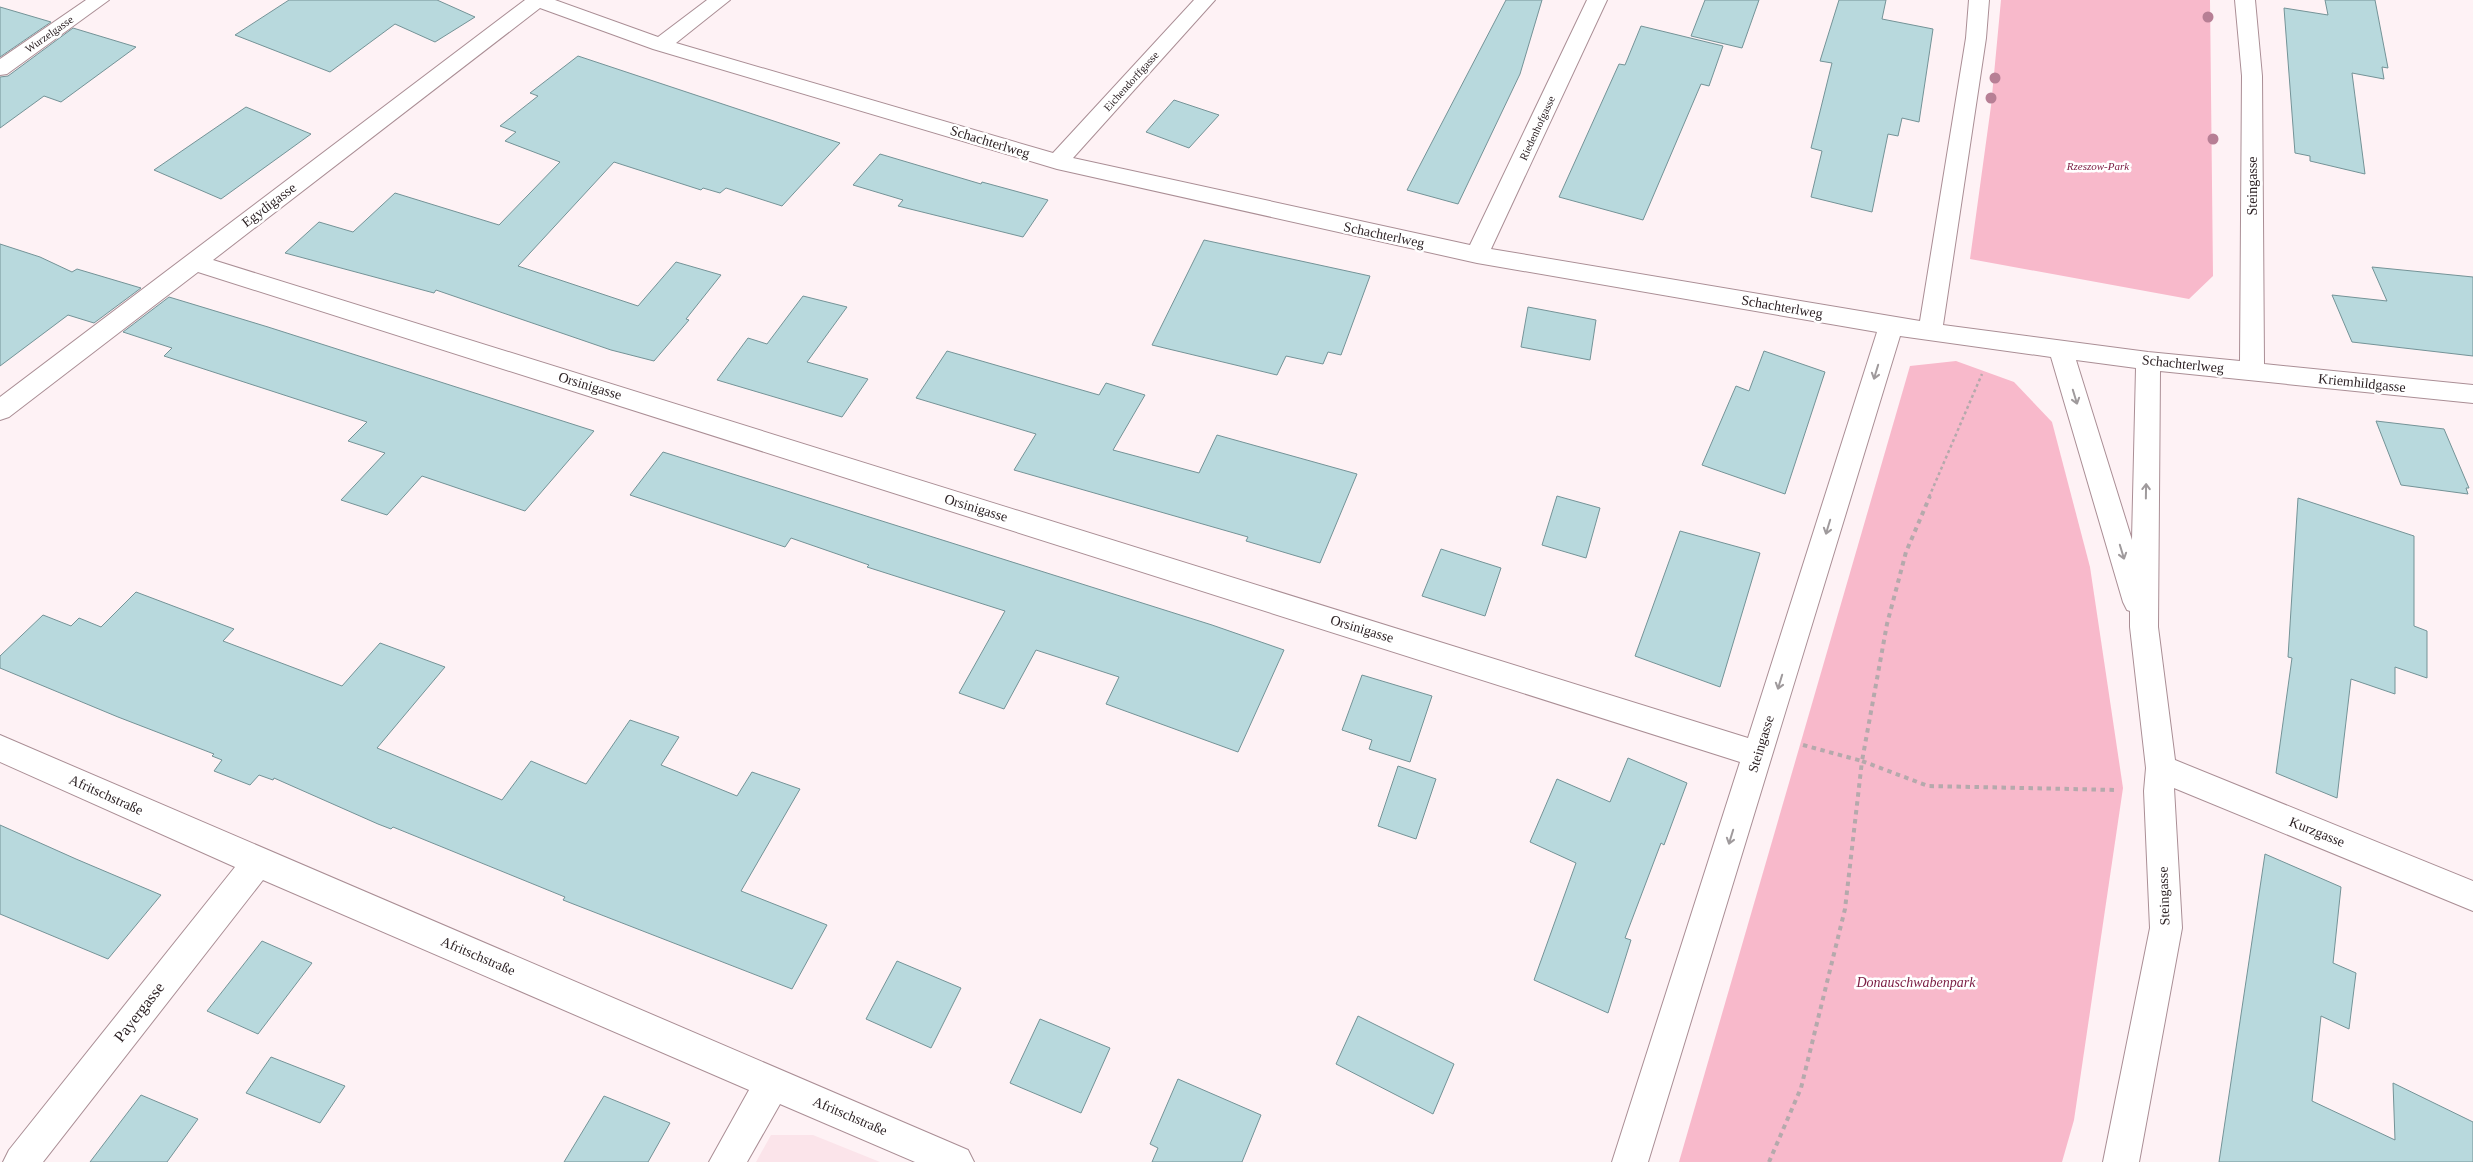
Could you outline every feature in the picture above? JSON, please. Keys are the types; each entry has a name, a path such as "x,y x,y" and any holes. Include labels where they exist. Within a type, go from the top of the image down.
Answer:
{"street":[{"name":"Wurzelgasse","path":"0,69 98,0"},
{"name":"Schachterlweg","path":"538,0 660,45 1057,162 1477,255 1930,332 2148,361 2252,372"},
{"name":"Egydigasse","path":"0,410 538,0"},
{"path":"660,45 720,0"},
{"name":"Eichendorffgasse","path":"1057,162 1205,0"},
{"name":"Riedenhofgasse","path":"1477,255 1597,0"},
{"path":"1930,332 1976,38 1979,0"},
{"name":"Steingasse","path":"2244,0 2252,76 2252,372"},
{"name":"Orsinigasse","path":"194,262 1761,744"},
{"name":"Steingasse","path":"1630,1162 1891,325"},
{"name":"Steingasse","path":"2061,350 2144,627"},
{"name":"Steingasse","path":"2121,1162 2166,928 2160,779 2144,627 2148,361"},
{"name":"Kriemhildgasse","path":"2252,372 2473,394"},
{"name":"Afritschstraße","path":"0,748 258,862 956,1162"},
{"name":"Kurzgasse","path":"2160,779 2473,896"},
{"name":"Payergasse","path":"20,1162 258,862"},
{"path":"727,1162 774,1083"}],"path":[{"path":"1769,1162 1801,1088 1845,909 1862,761 1887,624 1906,552 1996,341"},
{"path":"1761,744 1862,761 1928,786 2160,779"}],"shaded area":[{"path":"771,1135 813,1135 880,1162 756,1162"}],"green space":[{"name":"Rzeszow-Park","path":"2001,0 2210,0 2213,276 2189,299 1970,259 1991,106"},
{"name":"Donauschwabenpark","path":"1956,361 2014,382 2052,422 2090,567 2123,788 2074,1120 2062,1162 1679,1162 1910,366"}],"building":[{"path":"289,0 437,0 475,17 435,42 395,24 330,72 235,35"},
{"path":"1506,0 1542,0 1520,74 1458,204 1407,190"},
{"path":"1705,0 1759,0 1742,48 1691,36"},
{"path":"1839,0 1886,0 1882,19 1933,29 1919,122 1902,118 1898,136 1888,134 1872,212 1811,197 1822,151 1811,148 1832,63 1820,61"},
{"path":"2325,0 2375,0 2388,68 2382,67 2384,79 2352,73 2365,174 2310,161 2310,156 2295,153 2284,8 2328,15"},
{"path":"0,7 51,22 0,57"},
{"path":"1641,26 1723,46 1709,86 1701,84 1643,220 1559,197 1619,64 1625,65"},
{"path":"73,28 136,47 61,102 44,96 0,128 0,77 8,76"},
{"path":"578,56 840,143 782,206 726,188 720,193 703,188 701,190 614,162 518,266 638,306 676,262 721,275 686,319 689,320 654,361 611,350 436,290 434,293 285,253 319,222 353,232 395,193 499,225 560,162 505,141 516,132 500,126 538,96 530,93"},
{"path":"1174,100 1219,115 1189,148 1146,132"},
{"path":"246,107 311,134 221,199 154,170"},
{"path":"880,154 981,184 982,182 1048,200 1023,237 898,206 903,200 853,185"},
{"path":"1204,240 1370,276 1341,355 1328,352 1323,364 1286,356 1277,375 1152,345"},
{"path":"0,244 40,257 72,272 77,269 141,288 94,323 68,315 0,366"},
{"path":"2372,267 2473,277 2473,356 2352,342 2332,295 2387,301"},
{"path":"803,296 847,307 807,362 868,379 842,417 717,380 748,338 767,344"},
{"path":"169,297 594,431 525,511 422,476 387,515 341,500 385,453 348,441 367,422 164,356 172,348 123,332"},
{"path":"1528,307 1596,320 1590,360 1521,347"},
{"path":"947,351 1099,395 1106,383 1145,395 1113,450 1199,473 1217,435 1357,474 1320,563 1246,541 1248,537 1014,470 1036,434 916,398"},
{"path":"1764,351 1825,372 1785,494 1702,465 1736,386 1749,391"},
{"path":"2376,421 2444,429 2469,488 2466,488 2468,494 2401,485"},
{"path":"663,452 1212,625 1284,650 1238,752 1106,704 1119,677 1036,650 1004,709 959,693 1005,611 867,567 869,565 791,538 785,547 630,495"},
{"path":"1557,496 1600,508 1586,558 1542,545"},
{"path":"2298,498 2414,536 2414,626 2427,631 2427,678 2395,667 2395,694 2351,679 2337,798 2276,773 2292,658 2288,657"},
{"path":"1680,531 1760,553 1720,687 1635,656"},
{"path":"1441,549 1501,568 1485,616 1422,596"},
{"path":"136,592 234,629 223,641 342,686 380,643 445,667 377,748 502,800 531,761 586,784 630,720 679,737 661,765 737,796 752,772 800,789 741,891 827,925 792,989 563,900 565,897 393,827 391,829 378,824 274,778 273,780 259,775 250,785 214,771 222,760 212,756 214,754 0,668 0,656 43,615 71,626 79,618 101,627"},
{"path":"1362,675 1432,696 1410,762 1369,749 1372,740 1342,730"},
{"path":"1628,758 1687,783 1664,845 1661,843 1625,938 1631,940 1608,1013 1534,980 1576,863 1530,842 1557,779 1610,802"},
{"path":"1398,766 1436,779 1416,839 1378,826"},
{"path":"0,825 161,895 108,959 0,914"},
{"path":"2265,854 2341,887 2333,963 2356,973 2349,1029 2321,1016 2312,1101 2395,1140 2393,1083 2473,1122 2473,1162 2219,1162"},
{"path":"262,941 312,963 258,1034 207,1011"},
{"path":"897,961 961,988 931,1048 866,1019"},
{"path":"1358,1016 1454,1064 1433,1114 1336,1064"},
{"path":"1040,1019 1110,1048 1081,1113 1010,1083"},
{"path":"271,1057 345,1086 320,1123 246,1093"},
{"path":"1178,1079 1261,1115 1242,1162 1152,1162 1158,1148 1150,1144"},
{"path":"141,1095 198,1119 167,1162 90,1162"},
{"path":"604,1096 670,1123 648,1162 564,1162"}]}
